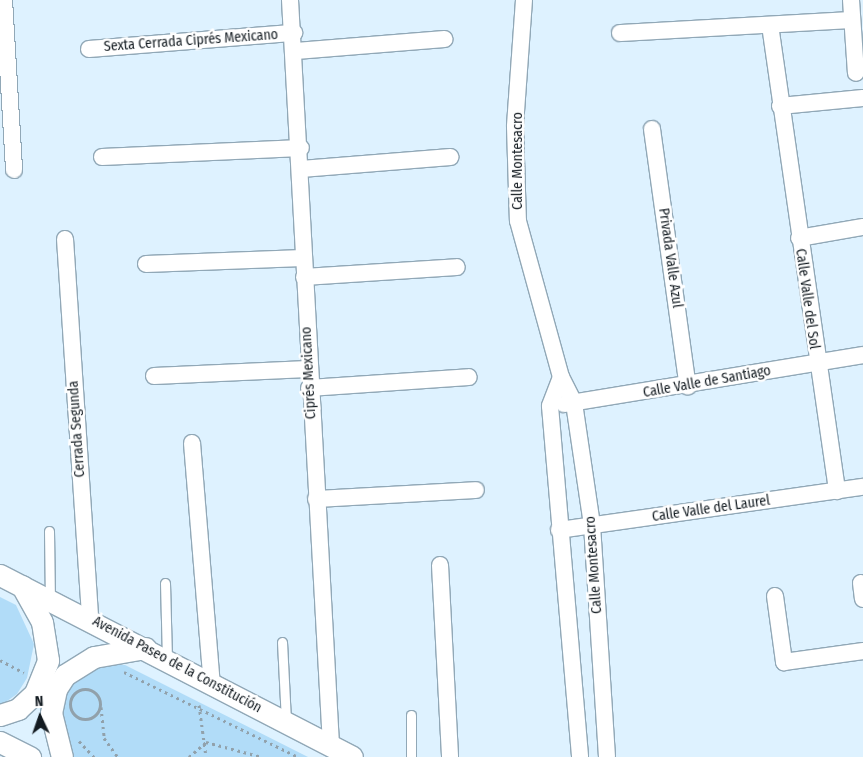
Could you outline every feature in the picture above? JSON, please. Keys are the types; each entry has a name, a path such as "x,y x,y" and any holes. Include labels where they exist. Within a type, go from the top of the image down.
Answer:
{"street":[{"path":"4,0 14,170"},
{"name":"Ciprés Mexicano","path":"290,0 296,51 309,388 332,746"},
{"name":"Calle Montesacro","path":"524,0 515,128 518,221 561,377 574,403 592,525 606,757"},
{"path":"851,0 856,73"},
{"path":"620,33 852,20"},
{"name":"Calle Valle del Sol","path":"770,25 816,362 837,491"},
{"name":"Sexta Cerrada Ciprés Mexicano","path":"89,49 294,33"},
{"path":"296,51 445,39"},
{"path":"780,106 863,98"},
{"name":"Privada Valle Azul","path":"652,128 688,387"},
{"path":"102,157 301,148"},
{"path":"302,169 451,158"},
{"path":"799,238 863,227"},
{"name":"Cerrada Segunda","path":"65,239 90,619"},
{"path":"146,264 303,258"},
{"path":"304,277 457,267"},
{"name":"Calle Valle de Santiago","path":"550,406 688,387 816,362 863,355"},
{"path":"154,376 308,368"},
{"path":"309,388 469,377"},
{"path":"561,377 550,406 559,530 580,757"},
{"path":"192,443 204,681"},
{"name":"Calle Valle del Laurel","path":"559,530 863,487"},
{"path":"316,499 476,490"},
{"path":"440,565 450,757"},
{"name":"Avenida Paseo de la Constitución","path":"0,575 90,619 167,659 204,681 352,757"},
{"path":"0,715 18,709 35,693 48,660 42,622 22,586"},
{"path":"775,596 784,662 863,652"},
{"path":"62,757 51,713 56,689 65,675 94,657 145,648"},
{"path":"0,742 30,757"}],"lane":[{"path":"49,531 50,600"},
{"path":"165,583 167,659"},
{"path":"282,642 286,722"},
{"path":"410,714 411,757"}],"path":[{"path":"114,670 200,705 298,757"},
{"path":"204,681 200,705 206,757"},
{"path":"67,720 66,694 76,683"},
{"path":"101,704 96,715 86,719 74,715 70,703 75,692 86,688 97,693 101,704 104,738 118,757"},
{"path":"74,734 94,757"},
{"path":"189,757 204,742 221,743 262,757"}],"shaded area":[{"path":"0,597 16,605 34,644 27,678 17,694 0,706"},
{"path":"97,664 125,665 308,757 74,757 59,715 63,692 75,676"}]}
